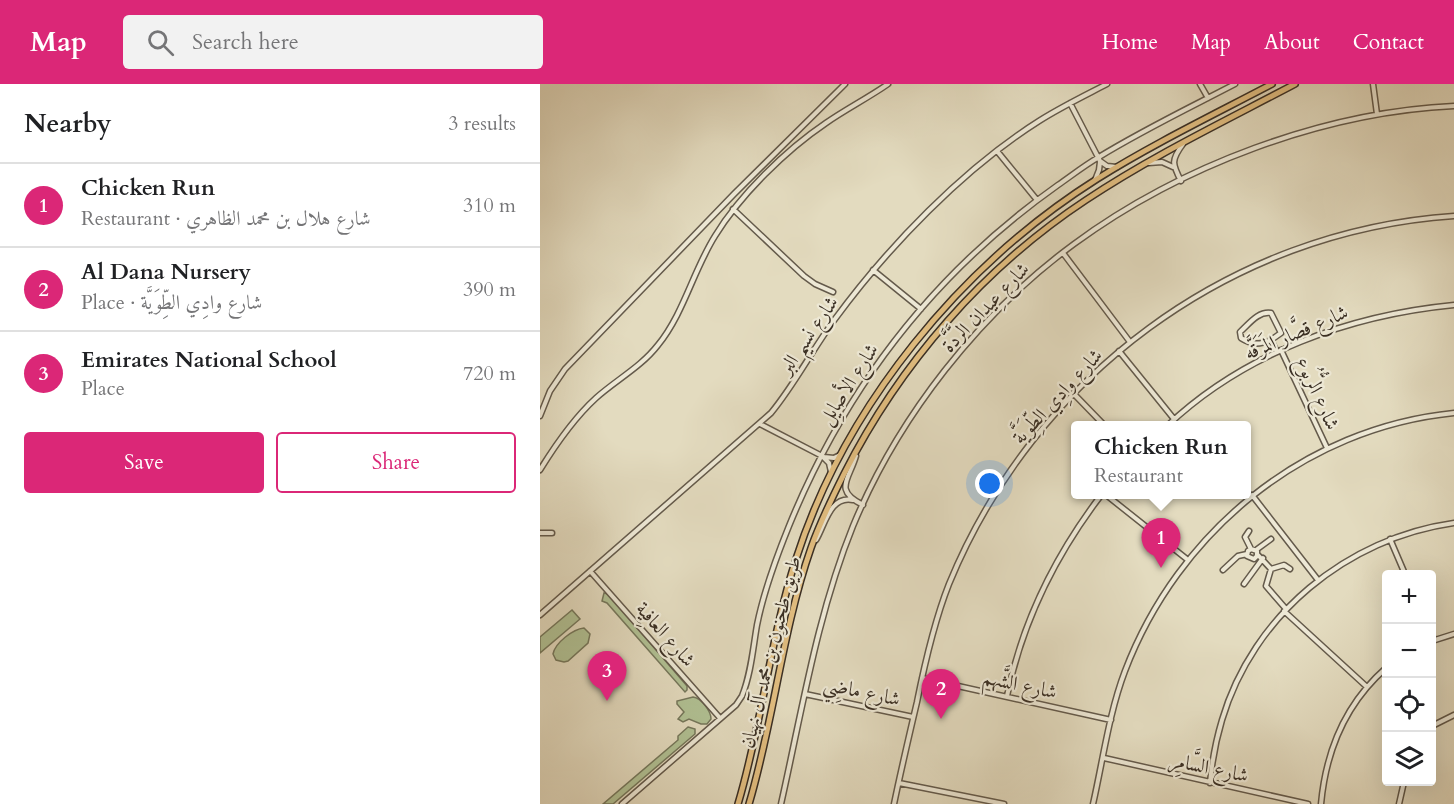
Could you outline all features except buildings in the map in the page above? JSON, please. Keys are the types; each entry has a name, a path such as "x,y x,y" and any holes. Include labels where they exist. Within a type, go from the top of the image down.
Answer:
{"main road":[{"name":"طريق طحنون بن محمد آل نهيان","path":"738,804 785,595 807,528 842,453 898,363 962,289 1026,230 1095,180 1272,84"},
{"name":"طريق طحنون بن محمد آل نهيان","path":"749,804 797,592 812,546 832,498 857,449 890,395 922,351 971,296 1025,245 1056,221 1144,164 1295,84"}],"street":[{"path":"540,416 550,391 565,369 729,199 845,84"},
{"path":"540,470 557,443 580,414 603,392 642,362 660,343 679,312 707,250 733,209 757,183 812,134 888,84"},
{"name":"شارع نسيم البر","path":"540,615 760,424 780,402 834,320 873,270 948,193 997,151 1040,121 1107,84"},
{"path":"1200,84 1208,99"},
{"name":"شارع الأصايِل","path":"622,804 740,701 745,690 769,577 794,514 840,420 861,386 880,358 921,309 996,233 1036,201 1099,159 1235,84"},
{"path":"1373,84 1377,114"},
{"path":"1070,103 1099,159 1107,166 1117,167"},
{"name":"شارع عِيدان الرَّدَّة","path":"781,804 830,590 863,505 906,426 945,371 1002,307 1063,253 1128,209 1180,181 1286,137 1377,114 1454,106"},
{"path":"1180,181 1174,168 1174,157 1184,143"},
{"path":"997,151 1036,201"},
{"path":"1095,180 1099,171 1099,159"},
{"path":"1144,164 1162,162 1174,168"},
{"path":"733,209 804,276 833,292"},
{"name":"شارع وادِي الطِّوَيَّة","path":"894,804 922,678 941,606 974,531 1015,463 1073,393 1143,331 1212,287 1283,254 1378,227 1454,216"},
{"path":"1063,253 1130,342"},
{"path":"873,270 921,309"},
{"name":"شارع قصَّار المَرَقَّه","path":"1174,419 1214,388 1279,351 1366,319 1454,304"},
{"path":"1266,312 1271,313 1281,333 1271,340 1261,344 1248,343 1241,338 1240,332 1253,319 1266,312"},
{"name":"شارع الرُّبُوع","path":"1271,340 1279,351 1327,448"},
{"path":"1119,351 1174,419"},
{"path":"1073,393 1100,421"},
{"path":"1318,580 1252,495 1291,468 1355,436 1398,423 1454,413"},
{"path":"760,424 823,457 834,458 842,453"},
{"path":"853,500 847,494 844,485 857,449"},
{"path":"823,457 830,466 831,474"},
{"path":"812,546 836,503 844,498 863,505"},
{"path":"1007,696 1022,642 1043,589 1076,531 1101,499"},
{"path":"1109,499 1188,560"},
{"path":"1093,804 1121,684 1135,648 1159,601 1188,560 1206,537 1248,499"},
{"path":"1210,783 1217,739 1233,689 1258,644 1285,610 1318,580 1372,547 1421,529 1454,522"},
{"path":"1249,531 1245,536 1271,568"},
{"path":"540,533 552,533"},
{"path":"1223,570 1238,555 1255,551 1271,539"},
{"path":"1390,539 1403,570"},
{"path":"1247,554 1251,559 1256,557 1255,551"},
{"path":"1244,584 1263,558"},
{"path":"1271,568 1284,565 1290,569"},
{"path":"1271,568 1266,586 1285,610 1367,687"},
{"name":"شارع العافِية","path":"590,570 720,718"},
{"path":"1436,640 1454,634"},
{"path":"1321,804 1327,763 1344,720 1367,687 1382,672"},
{"name":"شارع الشَّهم","path":"922,678 1112,720"},
{"name":"شارع ماضِي","path":"805,694 913,717"},
{"path":"1436,724 1454,715"},
{"name":"شارع السَّامِر","path":"1104,758 1308,804"},
{"path":"899,783 1003,804"},
{"path":"1399,804 1403,786"}],"green space":[{"path":"604,593 608,594 687,686 685,692 607,603 602,601"},
{"path":"572,610 580,619 540,653 540,637"},
{"path":"584,628 590,634 588,643 568,661 556,660 554,650 561,641 575,631"},
{"path":"693,697 702,702 709,712 711,719 707,724 689,719 683,722 678,719 684,712 677,701"},
{"path":"688,727 695,729 695,734 613,804 603,804 678,740 678,736"}],"place":[{"name":"Chicken Run","path":"1161,568"},
{"name":"Emirates National School","path":"607,701"},
{"name":"Al Dana Nursery","path":"941,719"}]}
